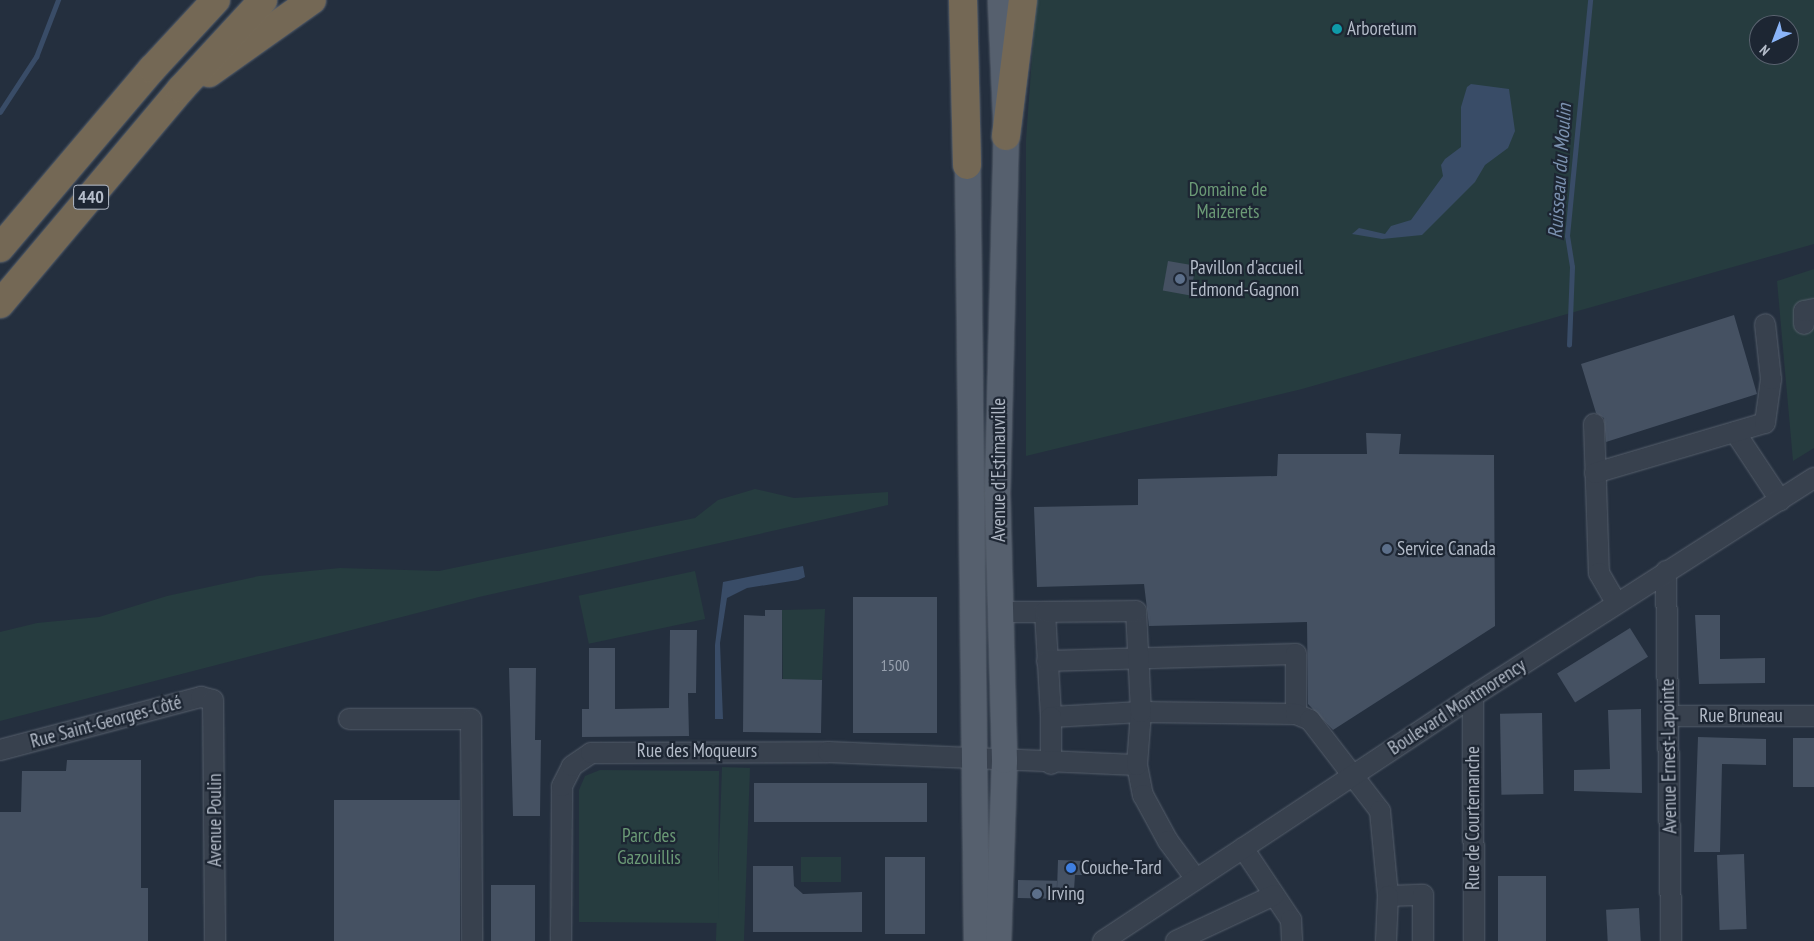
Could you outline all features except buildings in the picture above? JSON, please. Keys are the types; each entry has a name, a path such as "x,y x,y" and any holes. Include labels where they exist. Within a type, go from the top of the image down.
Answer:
{"highway":[{"path":"152,69 191,0"},
{"name":"440","path":"0,248 152,69 216,0"},
{"name":"440","path":"0,304 181,89 263,0"},
{"path":"181,89 244,51 312,0"},
{"path":"964,0 967,165"},
{"path":"1006,136 1023,0"}],"main road":[{"name":"Avenue d'Estimauville","path":"971,0 967,165 973,405 970,533 976,758 976,941"},
{"name":"Avenue d'Estimauville","path":"998,941 1004,760 997,493 1006,136 1000,0"}],"street":[{"path":"1596,472 1764,424 1771,379 1765,324"},
{"path":"1594,424 1599,573 1616,603"},
{"path":"1735,432 1780,500"},
{"name":"Boulevard Montmorency","path":"1112,938 1196,879 1473,696 1814,478"},
{"name":"Avenue Ernest-Lapointe","path":"1666,571 1671,941"},
{"path":"1000,612 1136,610 1140,657 1141,712 1137,765 1142,795 1168,841 1196,879"},
{"path":"1045,612 1051,717 1051,764"},
{"path":"1047,661 1296,654 1296,714"},
{"name":"Rue de Courtemanche","path":"1473,696 1474,941"},
{"name":"Rue Saint-Georges-Côté","path":"0,750 201,697 213,700"},
{"name":"Avenue Poulin","path":"213,700 215,941"},
{"path":"1051,717 1141,712 1296,714 1310,720 1351,776 1380,811 1388,896 1386,941"},
{"name":"Rue Bruneau","path":"1669,716 1814,716"},
{"path":"349,719 471,719 472,941"},
{"name":"Rue des Moqueurs","path":"561,941 562,786 568,770 586,755 723,751 976,758 1051,764 1137,765"},
{"path":"1244,848 1291,920 1292,941"},
{"path":"1176,941 1274,895"},
{"path":"1388,896 1423,895 1423,941"}],"green space":[{"name":"Domaine de Maizerets","path":"1036,0 1814,0 1814,244 1302,389 1026,456 1026,140"},
{"path":"1814,269 1814,448 1793,461 1777,281"},
{"path":"755,489 794,498 888,492 888,505 479,597 0,721 0,632 37,623 99,617 167,596 259,576 340,568 439,571 695,518 718,500"},
{"path":"695,571 705,619 589,644 579,596"},
{"path":"825,609 822,680 796,680 783,697 782,610"},
{"path":"722,767 750,768 744,941 716,941"},
{"name":"Parc des Gazouillis","path":"600,770 719,771 718,923 579,922 579,790 585,776"},
{"path":"801,857 841,857 841,882 801,882"}],"water":[{"path":"1471,84 1509,89 1515,131 1508,148 1485,165 1475,182 1422,235 1382,239 1352,234 1359,228 1385,234 1391,226 1411,220 1443,176 1441,165 1445,159 1461,147 1461,107 1467,87"},
{"path":"803,566 805,577 798,580 747,588 727,598 720,643 723,719 715,719 715,645 723,582"}],"waterway":[{"name":"Ruisseau du Moulin","path":"0,112 36,57 58,0"},
{"name":"Ruisseau du Moulin","path":"1569,345 1572,267 1567,236 1590,0"}],"place":[{"name":"Arboretum","path":"1337,29"},
{"name":"Pavillon d'accueil Edmond-Gagnon","path":"1180,279"},
{"name":"Service Canada","path":"1387,549"},
{"name":"Couche-Tard","path":"1071,868"},
{"name":"Irving","path":"1037,894"}]}
